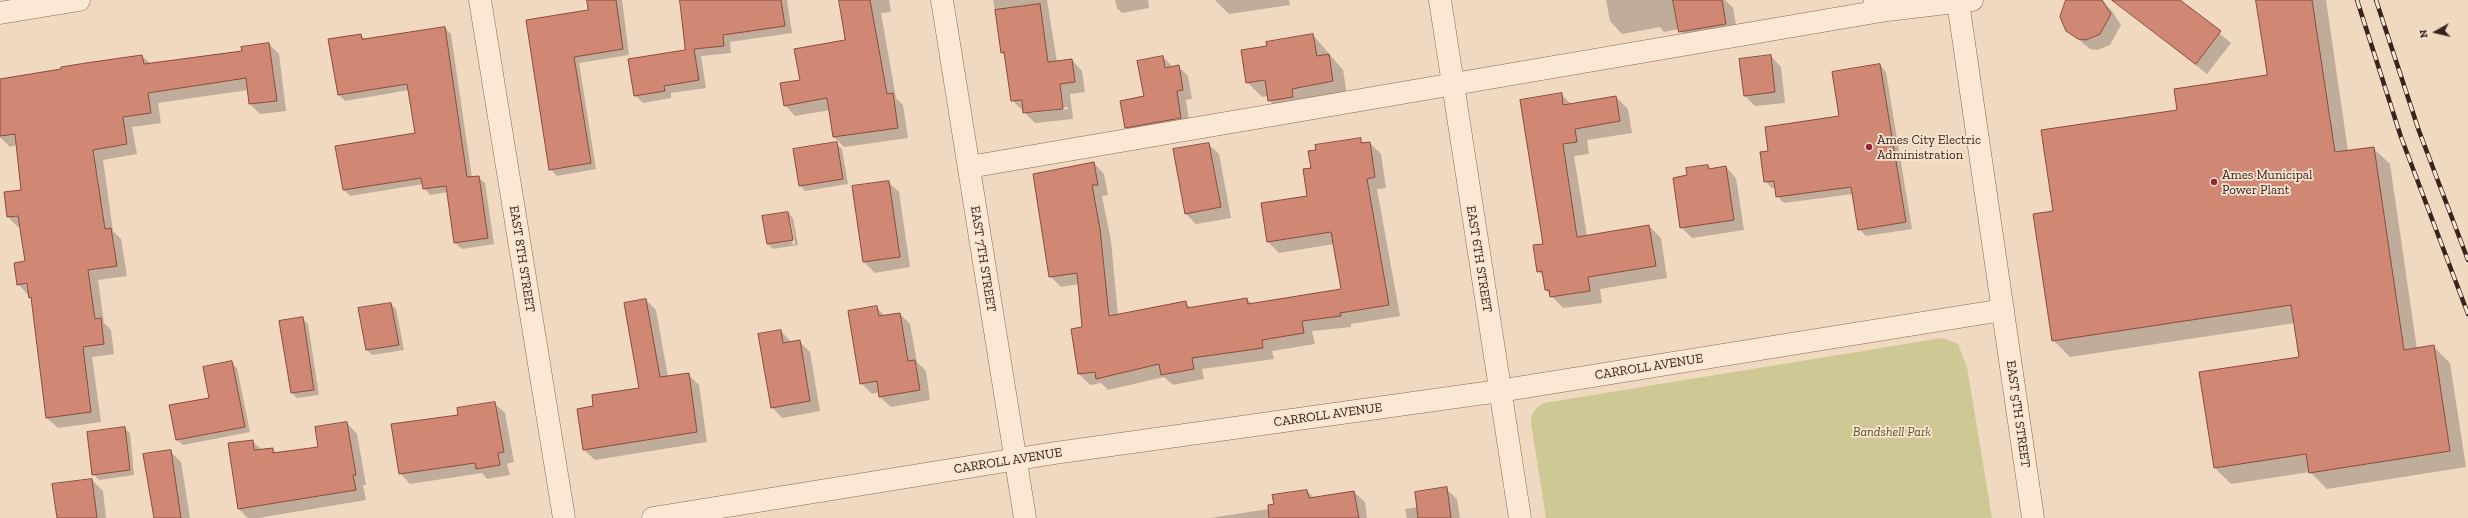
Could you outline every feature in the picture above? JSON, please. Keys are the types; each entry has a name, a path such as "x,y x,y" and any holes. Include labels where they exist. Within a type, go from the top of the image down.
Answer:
{"street":[{"path":"0,13 78,0"},
{"name":"EAST 8TH STREET","path":"480,0 564,518"},
{"name":"EAST 7TH STREET","path":"942,0 1025,518"},
{"name":"EAST 6TH STREET","path":"1440,0 1499,391 1520,518"},
{"path":"1864,0 1887,10"},
{"path":"969,167 1887,10 1965,1"},
{"name":"EAST 5TH STREET","path":"1965,1 2003,310 2033,518"},
{"name":"CARROLL AVENUE","path":"654,518 1016,460 1499,391 2003,310"}],"green space":[{"name":"Bandshell Park","path":"1942,338 1958,344 1967,367 1992,518 1546,518 1531,423 1534,411 1544,403"}],"building":[{"path":"587,0 616,0 623,49 574,57 591,163 549,170 526,20 588,10"},
{"path":"680,0 781,0 785,26 723,35 724,46 694,49 699,80 664,86 665,91 634,96 628,59 685,50"},
{"path":"839,0 870,0 887,94 893,93 898,128 833,137 827,98 784,106 780,83 800,80 794,49 845,40"},
{"path":"1673,0 1722,0 1726,24 1679,32"},
{"path":"2066,0 2102,0 2111,14 2100,34 2086,40 2078,39 2066,31 2060,17"},
{"path":"2112,0 2180,0 2221,31 2196,64"},
{"name":"Ames Municipal Power Plant","path":"2256,0 2312,0 2335,152 2374,147 2404,350 2434,345 2450,451 2309,473 2306,454 2214,468 2199,372 2299,357 2291,305 2052,341 2033,214 2053,211 2041,130 2177,110 2174,89 2267,75"},
{"path":"1040,4 1048,62 1072,59 1075,82 1060,84 1063,109 1023,113 1022,100 1011,101 1004,52 1001,53 995,10"},
{"path":"445,27 467,177 479,176 488,238 454,243 446,186 423,189 421,178 343,190 335,146 415,133 407,84 338,95 328,39 361,34 362,39"},
{"path":"1313,34 1317,56 1329,54 1333,81 1292,89 1293,97 1268,101 1265,80 1246,83 1241,50 1267,46 1266,42"},
{"path":"269,43 277,101 249,104 246,78 148,93 151,113 123,117 127,144 93,150 105,229 111,228 117,266 88,270 95,319 101,318 104,344 83,347 91,412 46,418 31,297 29,298 27,283 17,285 14,263 25,261 18,216 7,217 4,192 21,190 15,134 0,136 0,79 61,69 61,67 142,55 144,64 242,51 241,47"},
{"path":"1771,55 1775,92 1744,96 1739,59"},
{"path":"1163,56 1165,68 1179,65 1183,90 1177,91 1181,118 1125,128 1120,101 1144,96 1137,61"},
{"path":"1880,64 1906,222 1858,230 1851,187 1776,197 1774,181 1764,182 1760,152 1768,151 1765,127 1839,116 1832,72"},
{"path":"1562,93 1563,105 1616,96 1620,121 1575,129 1577,142 1563,144 1577,237 1649,225 1656,266 1588,277 1590,291 1550,297 1549,290 1545,290 1542,271 1537,272 1533,245 1543,244 1520,100"},
{"path":"1361,138 1361,143 1370,142 1375,177 1367,179 1389,305 1340,313 1341,316 1302,321 1304,333 1262,340 1263,348 1192,358 1194,369 1161,375 1159,364 1096,379 1095,372 1078,374 1071,329 1082,327 1077,273 1049,277 1033,174 1094,162 1098,185 1092,185 1100,229 1109,316 1186,301 1187,308 1247,298 1248,304 1341,289 1331,232 1267,242 1261,203 1307,196 1303,169 1311,168 1308,151 1316,150 1315,145"},
{"path":"837,142 843,179 799,186 793,149"},
{"path":"1209,143 1221,207 1185,214 1173,149"},
{"path":"1708,165 1709,169 1726,166 1734,220 1680,228 1673,178 1687,175 1686,168"},
{"path":"889,181 900,257 863,262 852,186"},
{"path":"788,212 793,240 767,244 762,216"},
{"path":"646,299 660,377 689,373 697,432 583,450 577,409 593,406 592,395 639,388 624,303"},
{"path":"391,303 399,345 366,350 358,308"},
{"path":"877,306 879,316 900,313 908,361 915,360 920,390 879,397 877,381 860,384 848,311"},
{"path":"303,317 314,390 291,393 279,321"},
{"path":"781,330 783,343 800,340 810,401 771,408 758,334"},
{"path":"232,361 245,427 176,440 169,405 209,398 203,367"},
{"path":"495,402 504,452 498,453 500,465 476,469 475,463 399,474 391,424 458,415 457,408"},
{"path":"347,422 356,475 353,475 356,490 238,509 228,443 253,440 254,450 273,448 273,453 318,447 315,427"},
{"path":"125,427 130,470 92,475 87,432"},
{"path":"171,450 181,518 154,518 143,454"},
{"path":"92,479 97,518 57,518 52,484"},
{"path":"1447,487 1451,518 1418,518 1415,492"},
{"path":"1307,490 1309,498 1354,491 1359,518 1269,518 1268,505 1274,504 1272,495"}],"railway":[{"path":"2357,0 2401,137 2468,314"},
{"path":"2376,0 2419,131 2468,260"}],"place":[{"name":"Ames City Electric Administration","path":"1869,147"},
{"name":"Ames Municipal Power Plant","path":"2214,182"}]}
